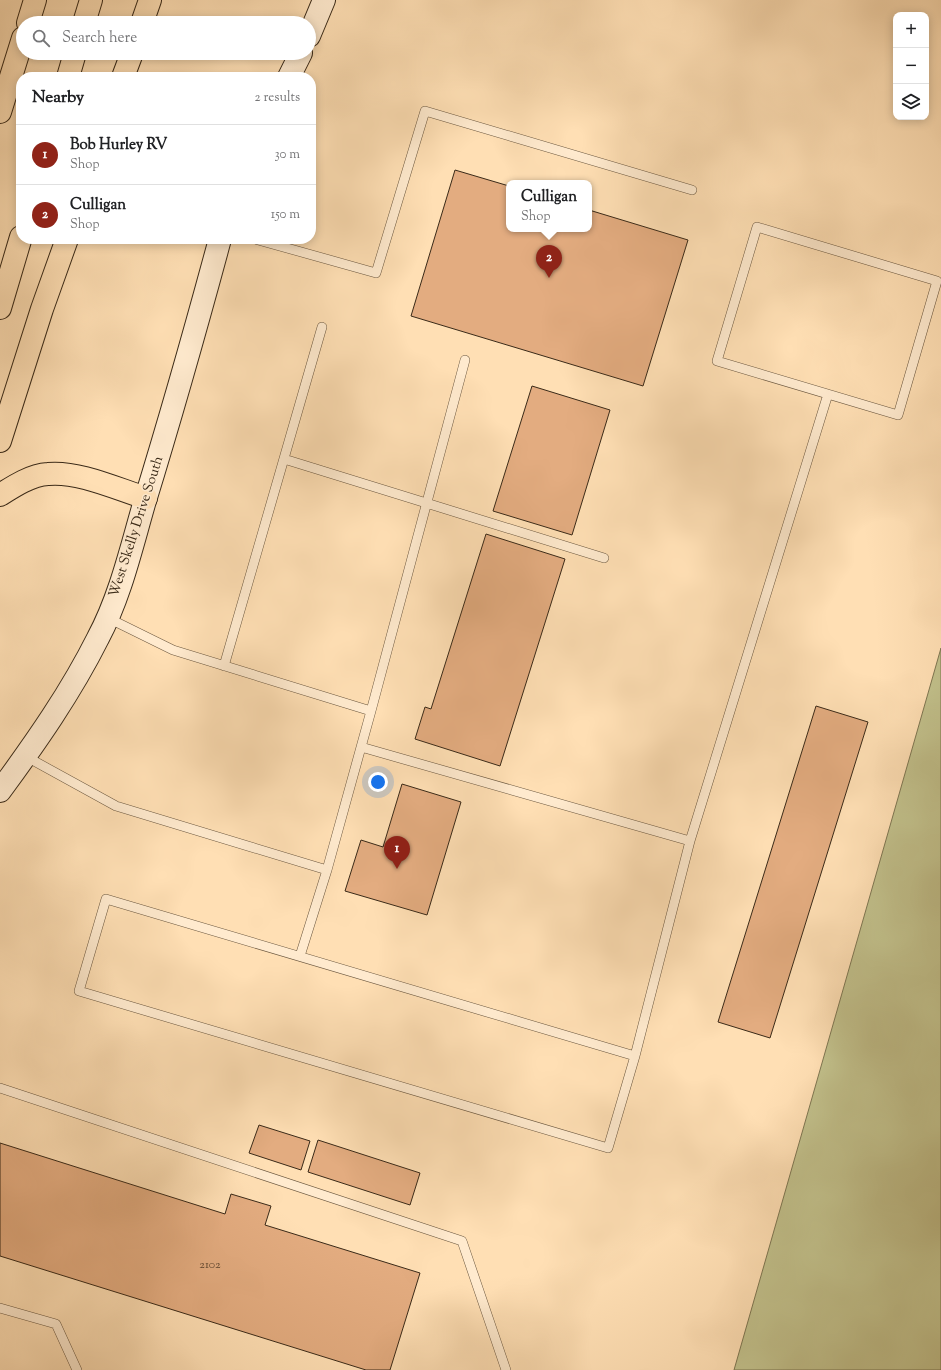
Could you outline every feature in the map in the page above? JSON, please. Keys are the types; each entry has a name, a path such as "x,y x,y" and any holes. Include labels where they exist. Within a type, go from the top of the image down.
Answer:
{"highway":[{"path":"30,16 35,0"},
{"path":"86,16 91,0"},
{"path":"144,16 150,0"},
{"path":"0,112 16,60"},
{"path":"69,72 73,60"},
{"path":"125,72 129,60"},
{"path":"0,308 19,244"},
{"path":"0,441 42,309 65,244"},
{"path":"0,495 31,478 46,474 68,474 146,498"}],"street":[{"path":"316,19 324,0"},
{"path":"291,72 297,60"},
{"name":"West Skelly Drive South","path":"0,791 67,694 99,637 107,617 122,576 146,498 219,244"}],"lane":[{"path":"273,244 376,273 425,111 692,190"},
{"path":"757,227 937,281 898,415 828,394 717,361 757,227"},
{"path":"224,666 322,327"},
{"path":"300,956 327,870 372,711 466,360"},
{"path":"635,1056 106,899 79,991 608,1148 635,1056 690,841 828,394"},
{"path":"284,459 604,558"},
{"path":"107,617 173,650 372,711"},
{"path":"361,747 690,841"},
{"path":"25,756 116,806 327,870"},
{"path":"0,1088 462,1241 506,1370"},
{"path":"0,1308 56,1324 77,1370"}],"shaded area":[{"path":"941,648 941,1370 734,1370"}],"building":[{"path":"455,170 506,185 506,232 592,232 592,211 688,240 643,386 411,316"},
{"path":"532,386 610,410 572,535 493,511"},
{"path":"486,534 565,559 500,766 415,739 425,707 431,709"},
{"path":"816,706 868,722 770,1038 718,1022"},
{"path":"402,784 461,802 427,915 345,891 361,840 383,847"},
{"path":"259,1125 310,1141 301,1170 249,1153"},
{"path":"318,1140 420,1173 410,1205 308,1172"},
{"path":"0,1143 225,1214 231,1194 271,1206 265,1225 420,1273 390,1370 366,1370 0,1256"}],"place":[{"name":"Culligan","path":"549,278"},
{"name":"Bob Hurley RV","path":"397,869"}]}
